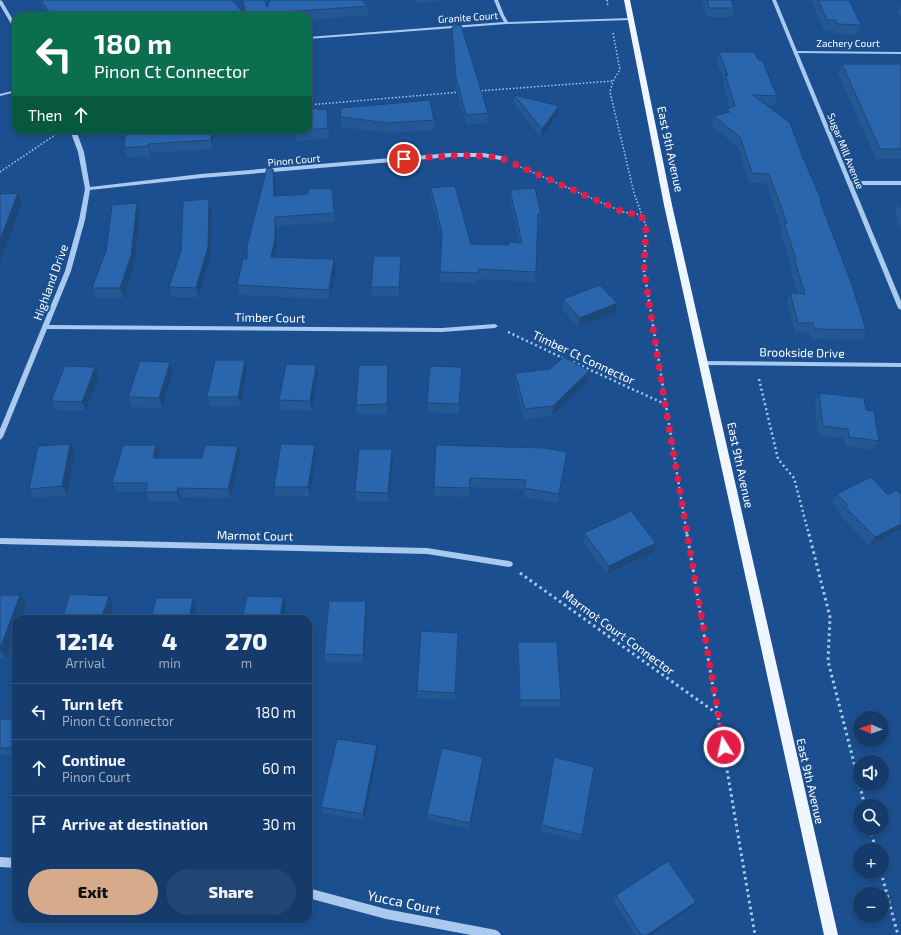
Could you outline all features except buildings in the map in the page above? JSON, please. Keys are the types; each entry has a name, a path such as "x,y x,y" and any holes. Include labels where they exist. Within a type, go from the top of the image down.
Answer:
{"main road":[{"name":"East 9th Avenue","path":"627,0 668,205 831,935"}],"street":[{"path":"496,0 507,23"},
{"name":"Sugar Mill Avenue","path":"774,0 901,308"},
{"path":"0,1 12,22"},
{"name":"Granite Court","path":"312,38 507,23 630,19"},
{"name":"Zachery Court","path":"795,52 901,53"},
{"path":"0,96 12,92"},
{"name":"Highland Drive","path":"0,437 68,270 82,220 88,189 81,152 74,134"},
{"name":"Pinon Court","path":"88,189 201,176 451,156 483,155 501,158"},
{"path":"849,183 901,183"},
{"name":"Timber Court","path":"45,327 442,330 495,326"},
{"name":"Brookside Drive","path":"704,363 901,365"},
{"name":"Marmot Court","path":"0,541 427,551 509,564"},
{"path":"0,862 12,863"},
{"name":"Yucca Court","path":"312,893 386,914 496,935"}],"path":[{"path":"608,0 610,20 620,70 613,81 610,92 634,193 646,226 644,270 665,404 719,715 755,935"},
{"path":"471,92 613,81"},
{"path":"312,105 463,92"},
{"path":"0,172 56,134"},
{"path":"501,158 623,212 641,215"},
{"name":"Timber Ct Connector","path":"495,326 566,359"},
{"name":"Timber Ct Connector","path":"573,362 665,404"},
{"path":"755,363 778,459 794,478 830,617 828,661 863,799"},
{"name":"Marmot Court Connector","path":"509,564 719,715"},
{"path":"883,879 898,935"}],"route":[{"path":"404,159 483,155 501,158 623,212 641,215 646,226 644,270 665,404 724,747"}]}
